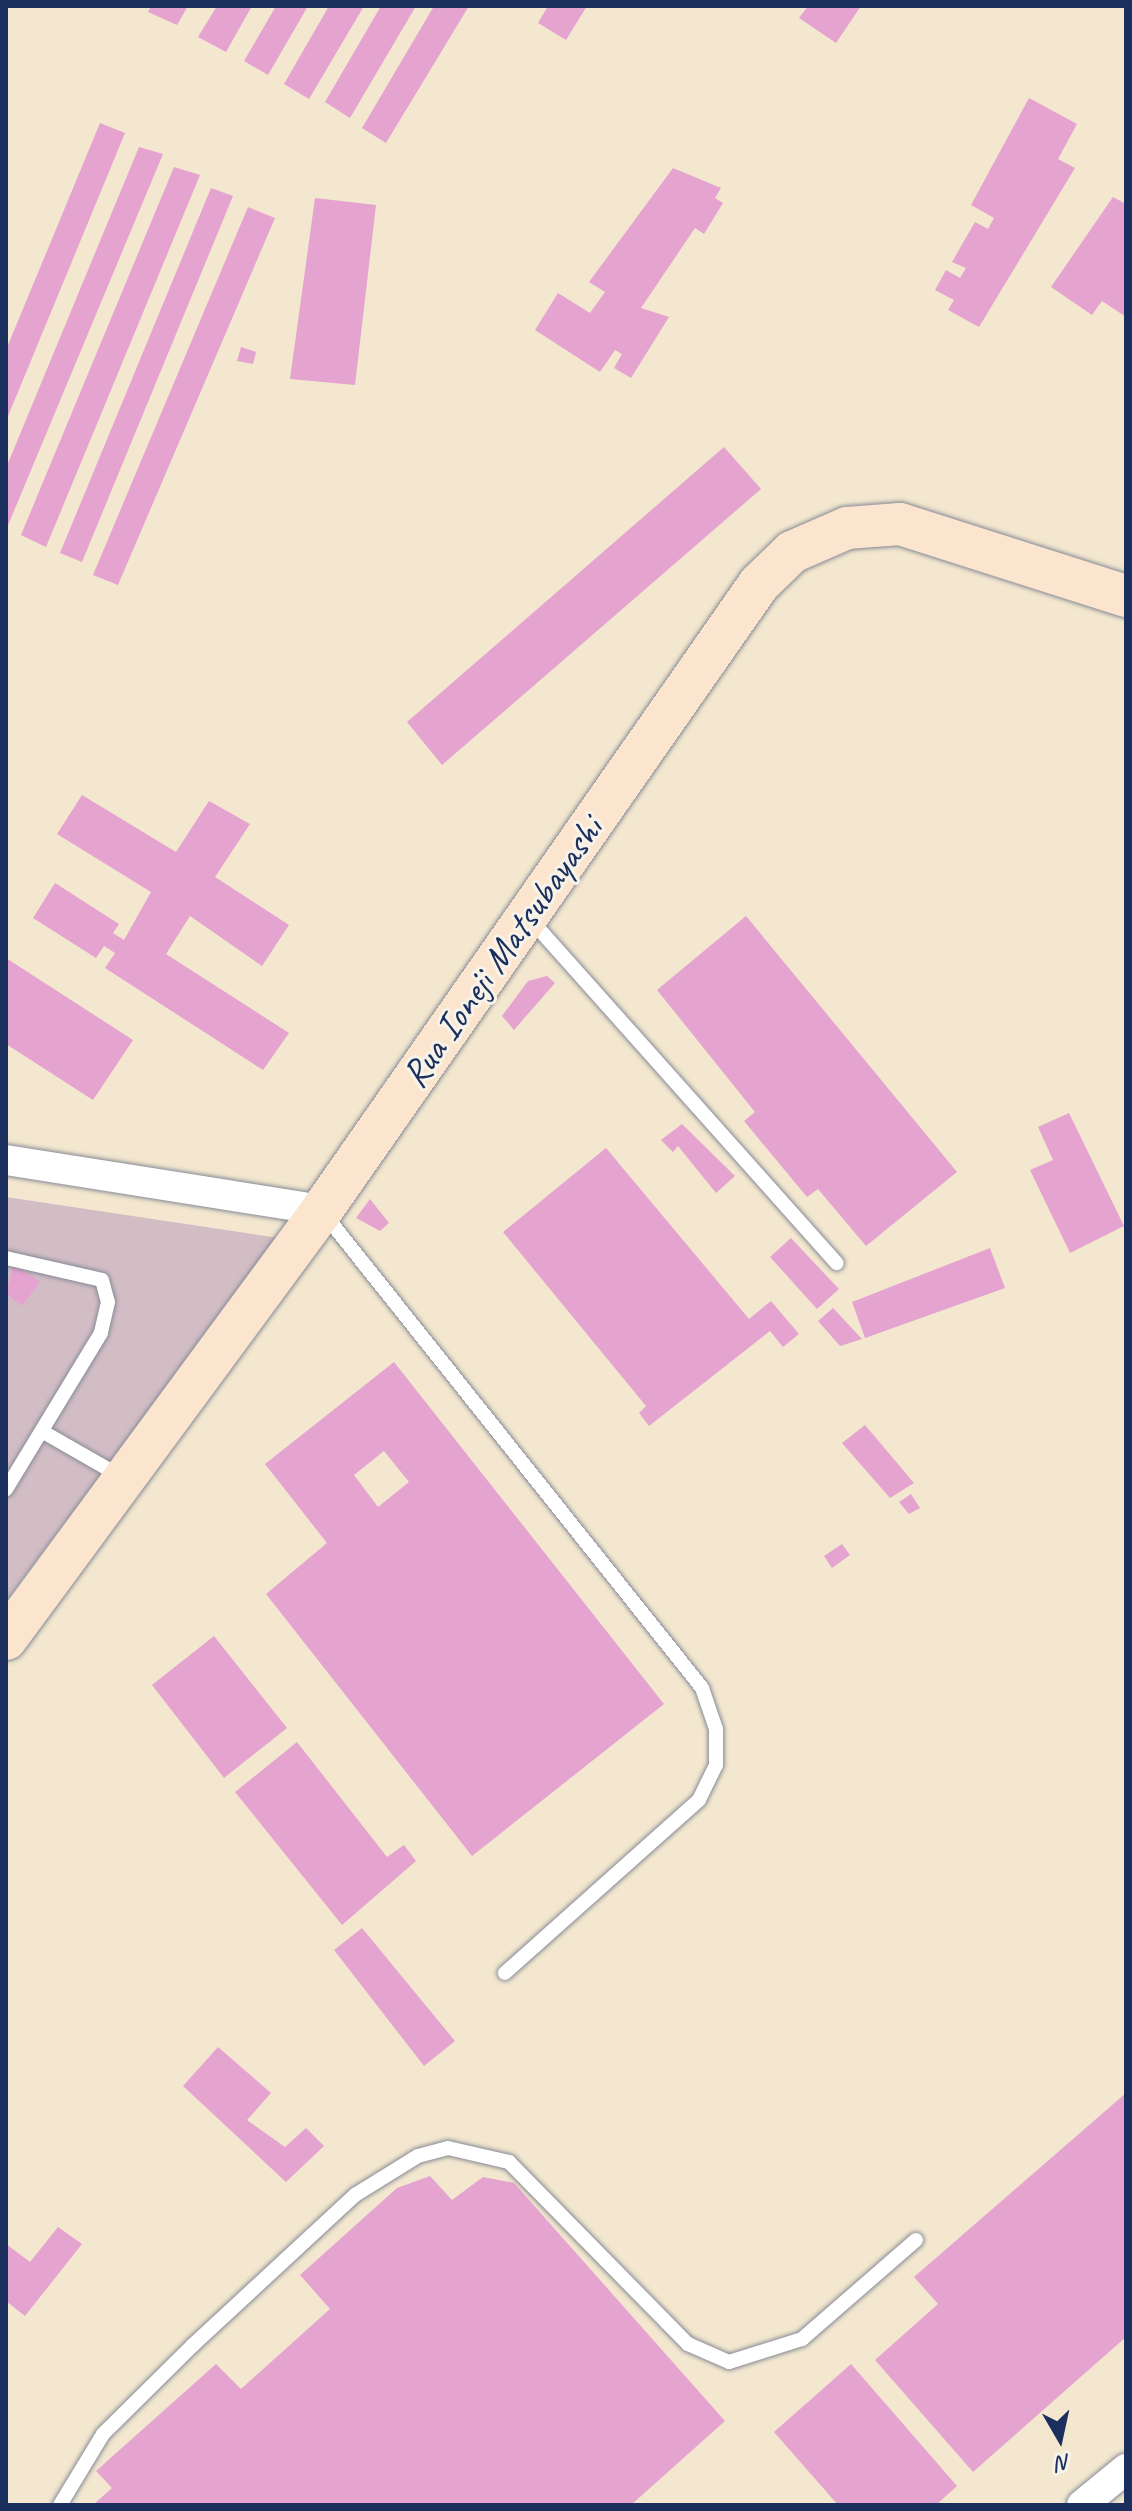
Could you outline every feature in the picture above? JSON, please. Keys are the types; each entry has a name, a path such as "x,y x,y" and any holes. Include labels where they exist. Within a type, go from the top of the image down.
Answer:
{"main road":[{"name":"Rua Ioneji Matsubayashi","path":"6,1639 322,1210 759,584 820,536 900,524 1126,596"}],"street":[{"path":"6,1160 322,1210"},
{"path":"1082,2505 1126,2469"}],"lane":[{"path":"527,916 837,1263"},
{"path":"322,1210 702,1688 716,1729 716,1765 699,1800 505,1973"},
{"path":"6,1258 102,1280 108,1302 101,1333 45,1433 6,1489"},
{"path":"45,1433 124,1478"},
{"path":"60,2505 103,2434 204,2335 355,2195 418,2156 448,2148 509,2162 688,2344 729,2362 802,2339 916,2240"}],"shaded area":[{"path":"6,1197 279,1238 6,1601"}],"building":[{"path":"151,6 188,6 177,25 148,12"},
{"path":"217,6 252,6 226,52 198,37"},
{"path":"276,6 308,6 268,75 244,61"},
{"path":"329,6 364,6 309,99 284,84"},
{"path":"381,6 416,6 350,118 325,102"},
{"path":"434,6 469,6 386,143 362,128"},
{"path":"548,6 587,6 566,40 538,23"},
{"path":"808,6 861,6 836,43 799,18"},
{"path":"1029,98 1077,124 1058,159 1075,168 979,327 948,310 954,300 935,290 946,270 960,278 966,268 952,262 975,222 988,229 994,218 971,205"},
{"path":"100,123 125,133 6,421 6,350"},
{"path":"139,147 163,154 6,530 6,468"},
{"path":"174,167 200,175 46,547 21,535"},
{"path":"673,168 721,188 715,198 723,203 704,234 695,228 641,308 669,317 631,378 614,368 622,354 615,350 600,372 535,330 558,293 590,313 605,292 589,282"},
{"path":"211,188 233,196 82,562 60,553"},
{"path":"1113,197 1126,204 1126,317 1102,301 1092,315 1051,287"},
{"path":"315,198 376,205 355,385 290,379"},
{"path":"248,207 275,218 118,585 93,575"},
{"path":"241,347 256,352 253,364 237,361"},
{"path":"724,447 761,489 442,765 407,722"},
{"path":"82,795 176,852 209,801 250,824 215,877 289,925 262,966 190,916 166,954 289,1033 263,1070 105,968 115,953 104,946 96,958 33,918 55,883 119,924 113,933 124,940 151,892 57,834"},
{"path":"746,916 957,1172 866,1246 818,1189 807,1197 744,1121 755,1112 657,990"},
{"path":"6,958 133,1040 93,1100 6,1044"},
{"path":"547,976 555,983 514,1030 502,1016 528,981"},
{"path":"1069,1113 1124,1226 1070,1253 1030,1170 1053,1160 1038,1127"},
{"path":"682,1124 735,1176 716,1193 678,1146 673,1152 661,1140"},
{"path":"606,1148 749,1319 771,1301 799,1334 783,1347 770,1331 649,1426 639,1413 646,1406 503,1232"},
{"path":"370,1199 389,1223 380,1231 356,1218"},
{"path":"791,1238 839,1289 817,1309 770,1257"},
{"path":"990,1248 1005,1288 865,1338 852,1302"},
{"path":"14,1264 40,1282 22,1306 6,1294"},
{"path":"833,1308 862,1339 840,1346 818,1321"},
{"path":"394,1362 664,1704 472,1856 266,1594 327,1543 265,1464","holes":["384,1451 409,1482 378,1507 354,1475"]},
{"path":"865,1425 914,1483 890,1498 842,1443"},
{"path":"911,1494 920,1508 909,1514 899,1502"},
{"path":"842,1544 850,1555 832,1568 824,1556"},
{"path":"214,1636 287,1728 224,1778 152,1685"},
{"path":"297,1742 387,1857 404,1845 416,1861 342,1925 235,1792"},
{"path":"362,1928 455,2041 424,2066 334,1950"},
{"path":"218,2047 271,2093 247,2120 285,2147 306,2128 324,2146 286,2182 183,2086"},
{"path":"1126,2093 1126,2337 973,2472 875,2360 938,2304 914,2277"},
{"path":"430,2176 452,2200 483,2177 514,2183 725,2421 631,2505 93,2505 112,2488 96,2471 216,2364 241,2389 330,2309 300,2275 397,2188"},
{"path":"58,2227 82,2244 25,2316 6,2301 6,2244 30,2262"},
{"path":"851,2364 957,2486 936,2505 838,2505 774,2432"}]}
